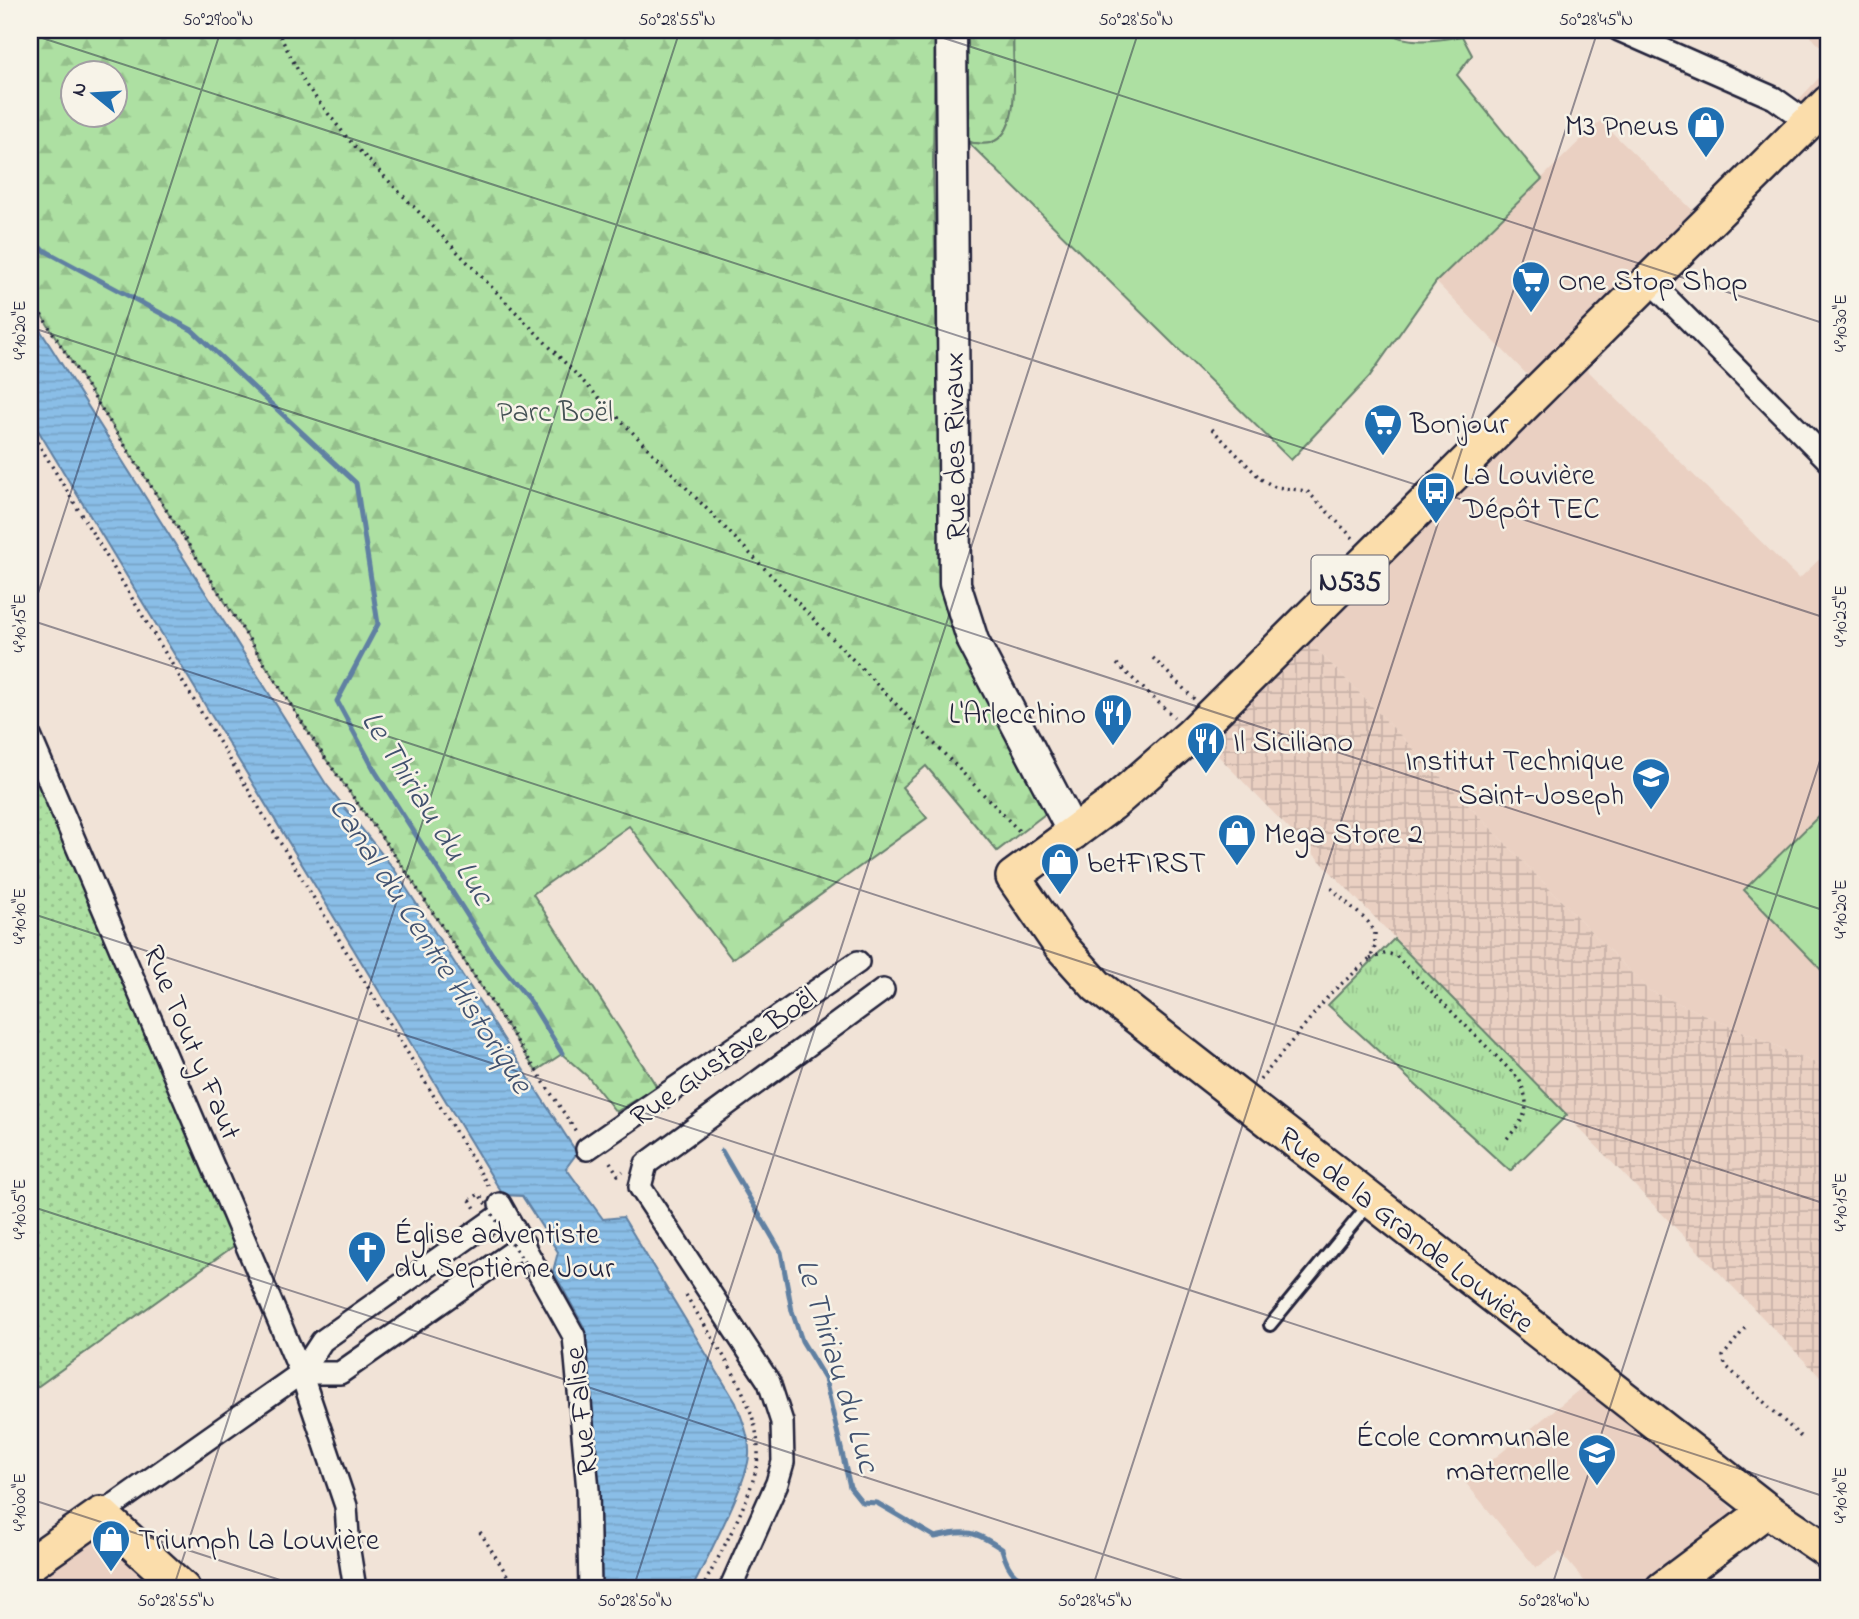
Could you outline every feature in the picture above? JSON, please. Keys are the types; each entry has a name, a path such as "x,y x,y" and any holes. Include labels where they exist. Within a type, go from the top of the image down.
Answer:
{"main road":[{"name":"N535","path":"1074,834 1201,726 1819,112"},
{"name":"Rue de la Grande Louvière","path":"1074,834 1013,877 1060,945 1097,986 1767,1510 1829,1552"},
{"path":"1676,1582 1767,1510"},
{"path":"30,1564 101,1514 183,1589"}],"street":[{"name":"Rue des Rivaux","path":"951,30 956,584 973,641 1074,834"},
{"path":"1619,30 1774,98 1819,112"},
{"path":"1650,281 1829,461"},
{"name":"Rue Tout y Faut","path":"30,736 301,1373"},
{"name":"Rue Gustave Boël","path":"587,1149 858,962"},
{"name":"Rue Gustave Boël","path":"730,1589 777,1483 783,1462 782,1422 769,1382 640,1187 646,1164 883,990"},
{"path":"101,1514 301,1373 322,1340 502,1208"},
{"name":"Rue Falise","path":"502,1208 574,1336 588,1490 590,1589"},
{"path":"301,1373 340,1373 524,1244"},
{"path":"301,1373 346,1506 355,1589"}],"lane":[{"path":"1270,1325 1372,1201"}],"path":[{"path":"277,30 305,84 349,139 1021,833"},
{"path":"30,297 323,755 403,867 587,1149"},
{"path":"1212,429 1261,479 1275,487 1307,491 1372,558"},
{"path":"30,430 502,1208"},
{"path":"1153,658 1201,726"},
{"path":"1116,664 1201,726"},
{"path":"1331,888 1368,922 1375,933 1375,947 1370,959"},
{"path":"1244,1101 1331,993 1370,959 1387,953 1396,956 1519,1079 1526,1094 1527,1108 1521,1122 1504,1142"},
{"path":"610,1162 618,1175"},
{"path":"470,1200 479,1194 531,1272 522,1279"},
{"path":"679,1284 739,1384 757,1439 758,1457 748,1491 702,1589"},
{"path":"1745,1328 1723,1356 1725,1365 1802,1438"},
{"path":"480,1532 509,1578"}],"shaded area":[{"path":"1804,30 1829,30 1829,55"},
{"path":"1829,67 1829,102 1791,108"},
{"name":"Institut Technique Saint-Joseph","path":"1600,121 1707,224 1574,357 1799,579 1829,550 1829,1069 1648,990 1299,631 1541,389 1436,282"},
{"path":"1299,631 1648,990 1829,1069 1828,1385 1195,732"},
{"name":"École communale maternelle","path":"1590,1381 1731,1492 1721,1497 1735,1513 1636,1589 1591,1589 1560,1552 1536,1568 1465,1482"},
{"path":"101,1514 184,1589 30,1589 30,1564"}],"green space":[{"name":"Parc Boël","path":"30,30 935,30 933,163 942,579 953,630 1049,811 997,851 926,766 902,787 927,818 732,959 629,826 533,894 657,1087 616,1112 588,1077 562,1054 536,1071 403,867 323,755 30,297"},
{"path":"953,30 1014,30 1012,110 1008,125 1001,136 990,143 968,142 951,124"},
{"path":"1014,30 1381,30 1411,40 1462,36 1472,55 1457,75 1542,179 1436,282 1369,377 1291,460 968,142 990,143 1001,136 1008,125 1014,93"},
{"path":"30,736 245,1238 30,1392"},
{"path":"1829,806 1829,978 1744,890"},
{"path":"1394,939 1567,1115 1510,1171 1328,1005"}],"water":[{"name":"Canal du Centre Historique","path":"30,314 326,784 394,869 577,1153 566,1168 603,1219 623,1217 736,1403 748,1442 747,1467 734,1502 692,1589 600,1589 584,1327 553,1271 558,1252 522,1196 503,1195 30,417"}],"waterway":[{"name":"Le Thiriau du Luc","path":"30,234 40,248 192,330 356,483 378,624 337,701 375,771 492,954 530,1001 562,1053"},
{"name":"Le Thiriau du Luc","path":"722,1151 781,1252 792,1311 802,1341 825,1379 850,1487 862,1502 877,1503 935,1537 971,1533 985,1538 1002,1549 1012,1572 1018,1577 1040,1581 1057,1589"}],"place":[{"name":"M3 Pneus","path":"1706,159"},
{"name":"One Stop Shop","path":"1531,314"},
{"name":"Bonjour","path":"1383,457"},
{"name":"La Louvière Dépôt TEC","path":"1436,525"},
{"name":"L'Arlecchino","path":"1113,747"},
{"name":"Il Siciliano","path":"1206,775"},
{"name":"Institut Technique Saint-Joseph","path":"1651,811"},
{"name":"Mega Store 2","path":"1237,867"},
{"name":"betFIRST","path":"1060,896"},
{"name":"Église adventiste du Septième Jour","path":"367,1284"},
{"name":"École communale maternelle","path":"1597,1487"},
{"name":"Triumph La Louvière","path":"111,1573"}]}
